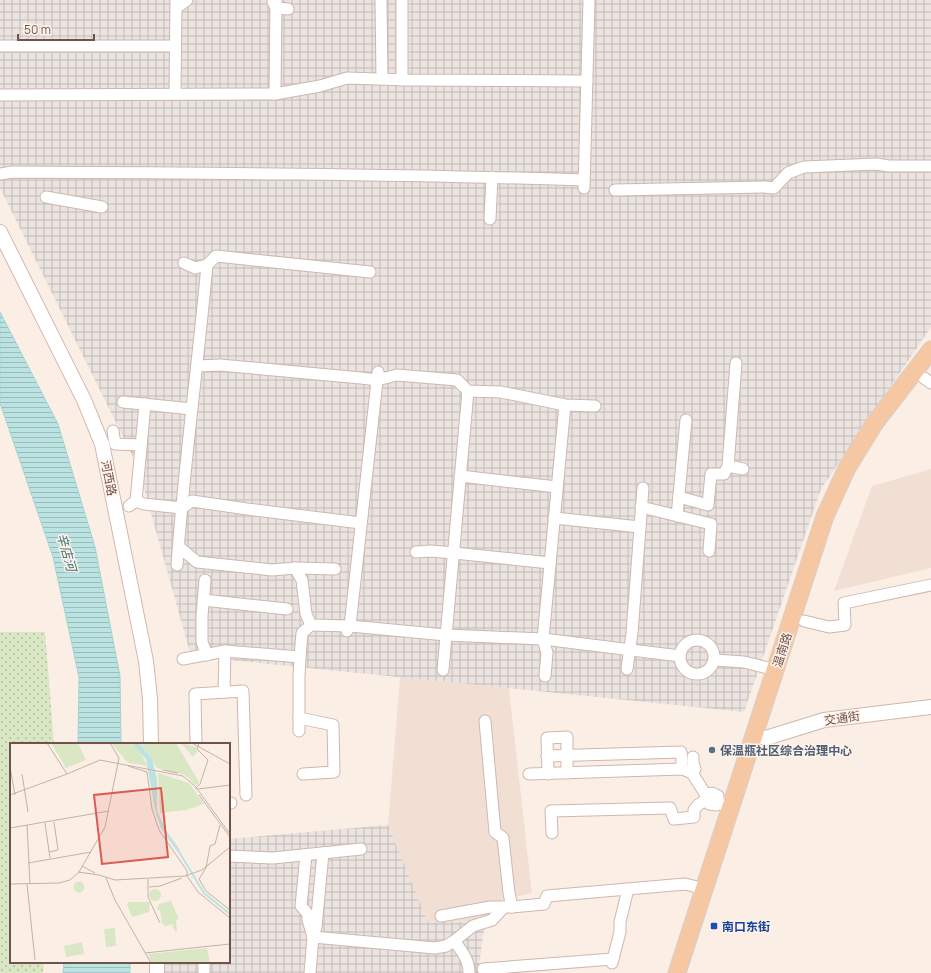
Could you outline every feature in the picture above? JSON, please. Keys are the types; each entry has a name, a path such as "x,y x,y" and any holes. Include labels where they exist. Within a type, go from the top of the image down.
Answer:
{"main road":[{"name":"温南路","path":"688,973 760,736 776,670 826,516 847,468 874,424 931,350"},
{"name":"温南路","path":"677,973 705,889 725,805 760,736 804,621 836,520 857,474 884,430 929,377"}],"street":[{"path":"175,94 176,4 187,0"},
{"path":"381,0 382,79"},
{"path":"402,0 402,80"},
{"path":"0,174 12,172 192,173 492,177 584,184 588,0"},
{"path":"275,94 275,3 288,9"},
{"path":"0,46 175,46"},
{"path":"0,95 275,94 320,86 347,78 402,80 587,81"},
{"path":"615,190 774,188 788,173 804,167 876,164 889,166 931,166"},
{"path":"490,219 492,177"},
{"path":"46,197 102,207"},
{"name":"河西路","path":"0,232 84,400 102,444 146,661 150,699 151,743"},
{"path":"184,262 195,268 206,265 216,256 370,272"},
{"path":"178,564 182,508 206,265"},
{"path":"679,497 708,505 711,474 724,474 728,466 736,363"},
{"path":"197,366 220,365 354,377 397,375 457,380 468,391 501,392 565,404 595,406"},
{"path":"348,630 377,376"},
{"path":"443,670 468,391"},
{"path":"123,402 192,409"},
{"path":"145,404 141,445 132,503 182,508 192,501 361,523"},
{"path":"545,676 547,653 543,639 565,404"},
{"path":"677,516 686,420"},
{"path":"113,431 115,444 141,445"},
{"path":"728,466 743,470"},
{"path":"460,476 557,487"},
{"path":"627,669 632,633 643,488"},
{"path":"641,507 711,524 709,551"},
{"path":"554,518 640,527"},
{"path":"179,547 198,562 272,570 295,568 335,569"},
{"path":"416,552 454,552 550,563"},
{"path":"295,568 302,580 306,614 311,625"},
{"path":"205,580 202,616 202,642 207,654"},
{"path":"804,621 829,627 845,625 844,603 931,585"},
{"path":"203,600 287,608"},
{"path":"311,625 348,630 543,639 680,656"},
{"path":"299,731 299,677 302,634 311,625"},
{"path":"699,640 709,645 712,649 715,660 710,670 699,675 688,672 683,668 680,656 684,646 688,643 699,640"},
{"path":"183,659 225,651 300,657"},
{"path":"224,692 225,651"},
{"path":"715,660 744,662 776,670"},
{"path":"196,743 195,694 243,691 246,795"},
{"name":"交通街","path":"760,736 824,720 931,707"},
{"path":"299,718 333,725 334,772 303,774"},
{"path":"313,937 435,948 446,946 473,926 492,920 508,907 509,893 503,838 495,832 485,721"},
{"path":"548,774 547,738 567,737 567,773"},
{"path":"548,756 681,752 682,760 687,771 706,798"},
{"path":"529,774 687,771 695,769 693,757"},
{"path":"552,833 551,811 670,808 674,819 694,817 694,810 710,793 714,793 718,796 725,805"},
{"path":"230,856 273,858 361,849"},
{"path":"310,973 323,853"},
{"path":"306,855 301,906 308,914 308,920 313,937"},
{"path":"441,916 490,907 544,904 547,896 685,884 705,889"},
{"path":"483,969 496,970 571,967 613,961 628,889"},
{"path":"454,941 463,952 469,965 469,973"}],"shaded area":[{"path":"0,0 931,0 931,327 821,489 744,712 191,656 138,467 0,188"},
{"path":"931,469 931,568 834,591 872,486"},
{"path":"400,677 509,688 532,893 501,900 485,921 428,922 388,825"},
{"path":"388,825 428,922 485,921 478,973 163,973 163,963 230,963 230,839"}],"green space":[{"path":"0,632 45,632 54,743 10,743 10,963 44,963 43,973 0,973"}],"water":[{"name":"辛店河","path":"0,312 58,424 95,547 120,676 121,743 78,743 79,677 53,557 0,403"},
{"path":"64,963 130,963 130,973 63,973"}],"place":[{"name":"保温瓶社区综合治理中心","path":"712,750"},
{"name":"南口东街","path":"714,926"}]}
